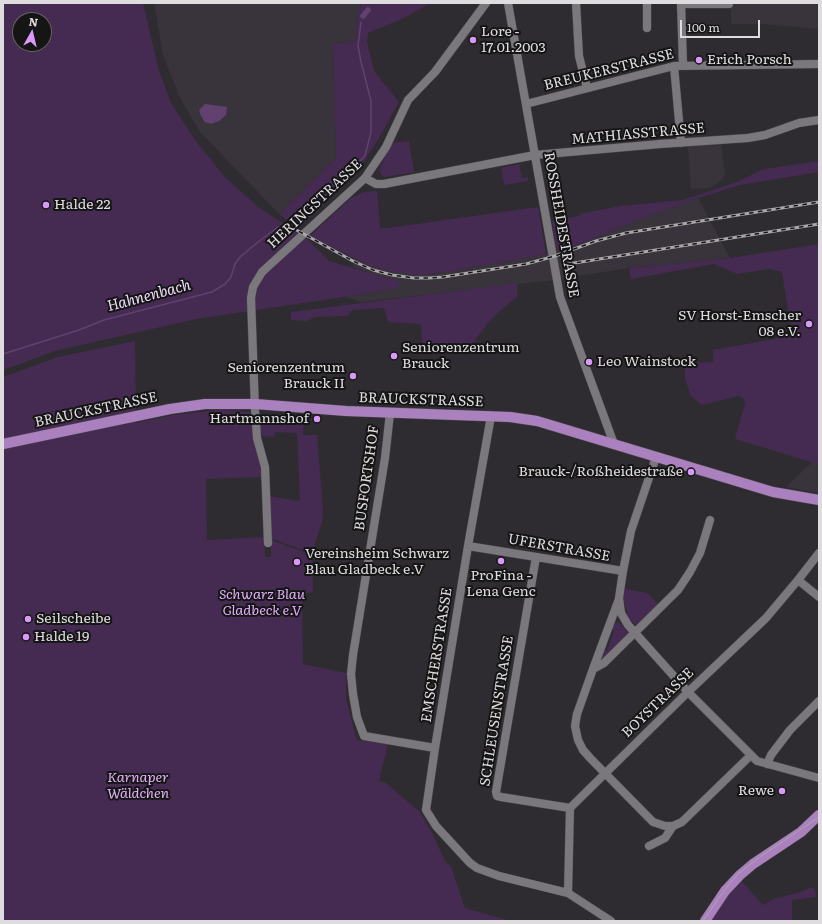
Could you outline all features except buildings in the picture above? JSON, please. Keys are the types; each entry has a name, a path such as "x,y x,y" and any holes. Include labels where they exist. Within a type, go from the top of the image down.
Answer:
{"main road":[{"name":"BRAUCKSTRASSE","path":"3,444 170,409 205,404 255,404 346,411 491,416 537,421 784,494 819,500"},
{"path":"705,921 730,886 746,869 801,832 819,815"},
{"path":"801,832 819,824"}],"street":[{"name":"HERINGSTRASSE","path":"255,404 251,298 255,282 262,272 365,178 386,148 408,100 435,72 486,3"},
{"name":"ROSSHEIDESTRASSE","path":"508,3 560,297 614,444"},
{"path":"576,3 579,56 587,88"},
{"path":"647,3 647,28"},
{"path":"683,65 681,3 729,4"},
{"name":"BREUKERSTRASSE","path":"526,104 674,66 819,64"},
{"path":"674,66 681,143"},
{"name":"MATHIASSTRASSE","path":"365,178 376,184 384,184 535,156 756,137 799,123 819,120"},
{"path":"255,404 257,438 265,467 268,543"},
{"name":"BUSFORTSHOF","path":"390,413 385,458 353,655 351,674 353,694 357,717 364,736 435,748"},
{"name":"EMSCHERSTRASSE","path":"491,416 468,546 426,810 436,826 470,864 499,876 568,893 611,921"},
{"name":"UFERSTRASSE","path":"468,546 623,571 631,531 656,457"},
{"path":"593,669 604,663 678,590 700,553 710,520"},
{"name":"BOYSTRASSE","path":"570,808 766,618 819,553"},
{"name":"SCHLEUSENSTRASSE","path":"536,557 496,792 497,796 501,797 570,808"},
{"path":"623,571 619,598 577,714 575,726 578,740 583,750 653,822 665,826 673,826 687,818 750,756"},
{"path":"798,580 819,597"},
{"path":"619,598 621,613 628,625 688,692 750,756 757,761 766,764 819,778"},
{"path":"766,764 790,730 819,701"},
{"path":"568,893 570,808"},
{"path":"649,846 665,838 673,826"}],"shaded area":[{"path":"154,3 361,3 358,13 356,41 333,44 336,158 279,214 200,132 179,96 163,55"},
{"path":"731,3 819,3 819,29 760,24 731,24"},
{"path":"205,104 227,107 226,115 219,121 211,124 205,122 199,110"},
{"path":"721,143 725,174 722,180 710,188 691,189 688,146"},
{"path":"698,198 730,258 629,268 553,280 362,302 344,297 397,288 398,281 353,267 354,258 372,267 419,275 454,271 546,254 572,247"},
{"path":"812,462 819,465 819,493 786,487"}],"green space":[{"path":"3,3 143,3 159,71 171,103 195,140 224,176 258,207 307,239 329,261 398,281 400,286 397,288 344,297 196,319 55,351 3,370"},
{"path":"361,3 430,3 404,18 368,33 367,42 374,71 399,102 375,145 362,164 299,228 279,214 336,158 333,44 356,41 358,13"},
{"path":"409,141 414,172 385,177 382,176 379,170 391,143"},
{"path":"819,161 819,172 740,185 698,198 572,247 557,251 552,221 620,206 683,200 737,182 764,169"},
{"path":"519,164 522,178 528,177 528,181 504,185 501,168"},
{"path":"377,191 379,228 538,207 546,254 454,271 419,275 392,272 372,267 310,236 351,198 364,192"},
{"path":"819,244 818,464 735,439 745,404 744,399 739,396 702,405 691,396 685,379 685,363 713,362 713,350 792,336 782,272 769,269 737,274 714,264 631,279 629,268 730,258"},
{"path":"518,283 517,297 488,323 472,344 422,343 421,324 388,322 384,308 352,310 348,316 315,317 307,321 291,320 291,312"},
{"name":"Karnaper Wäldchen","path":"135,341 136,423 173,415 221,410 249,412 252,414 262,477 206,479 207,540 264,537 265,557 271,557 271,540 312,555 313,592 302,594 303,664 346,673 346,699 357,740 388,744 379,781 386,783 420,812 445,861 451,867 465,908 511,921 3,921 3,377 58,357"},
{"path":"261,414 291,415 304,418 303,435 317,435 323,509 322,522 312,553 270,538 269,496 300,501 297,433 275,432 274,437 262,436 260,427"},
{"path":"625,589 648,593 658,604 636,625 629,619 623,598"},
{"path":"619,622 629,634 602,660 600,659 603,650 607,651 614,631 611,629 613,624"},
{"path":"738,877 763,905 774,899 801,892 812,887 815,890 816,897 792,900 792,921 705,921"}],"waterway":[{"name":"Hahnenbach","path":"363,16 368,10"},
{"name":"Hahnenbach","path":"356,165 365,156 371,132 371,101 358,46 361,22"},
{"name":"Hahnenbach","path":"295,217 349,172"},
{"name":"Hahnenbach","path":"3,354 79,330 104,320 212,292 225,284 231,277 235,264 240,257 278,227"}],"tram line":[{"path":"703,921 723,892 738,874 757,859 819,817"}],"railway":[{"path":"291,227 353,261 373,270 392,275 414,278 429,278 526,264 555,256 596,241 626,233 819,202"},
{"path":"568,264 819,224"}],"place":[{"name":"Lore - 17.01.2003","path":"473,40"},
{"name":"Erich Porsch","path":"699,60"},
{"name":"Halde 22","path":"46,205"},
{"name":"SV Horst-Emscher 08 e.V.","path":"809,324"},
{"name":"Seniorenzentrum Brauck","path":"394,356"},
{"name":"Leo Wainstock","path":"589,362"},
{"name":"Seniorenzentrum Brauck II","path":"353,376"},
{"name":"Hartmannshof","path":"317,419"},
{"name":"Brauck-/Roßheidestraße","path":"691,472"},
{"name":"ProFina - Lena Genc","path":"501,561"},
{"name":"Vereinsheim Schwarz Blau Gladbeck e.V","path":"297,562"},
{"name":"Seilscheibe","path":"28,619"},
{"name":"Halde 19","path":"26,637"},
{"name":"Rewe","path":"782,791"}],"park label":[{"name":"Schwarz Blau Gladbeck e.V","path":"262,604"}]}
